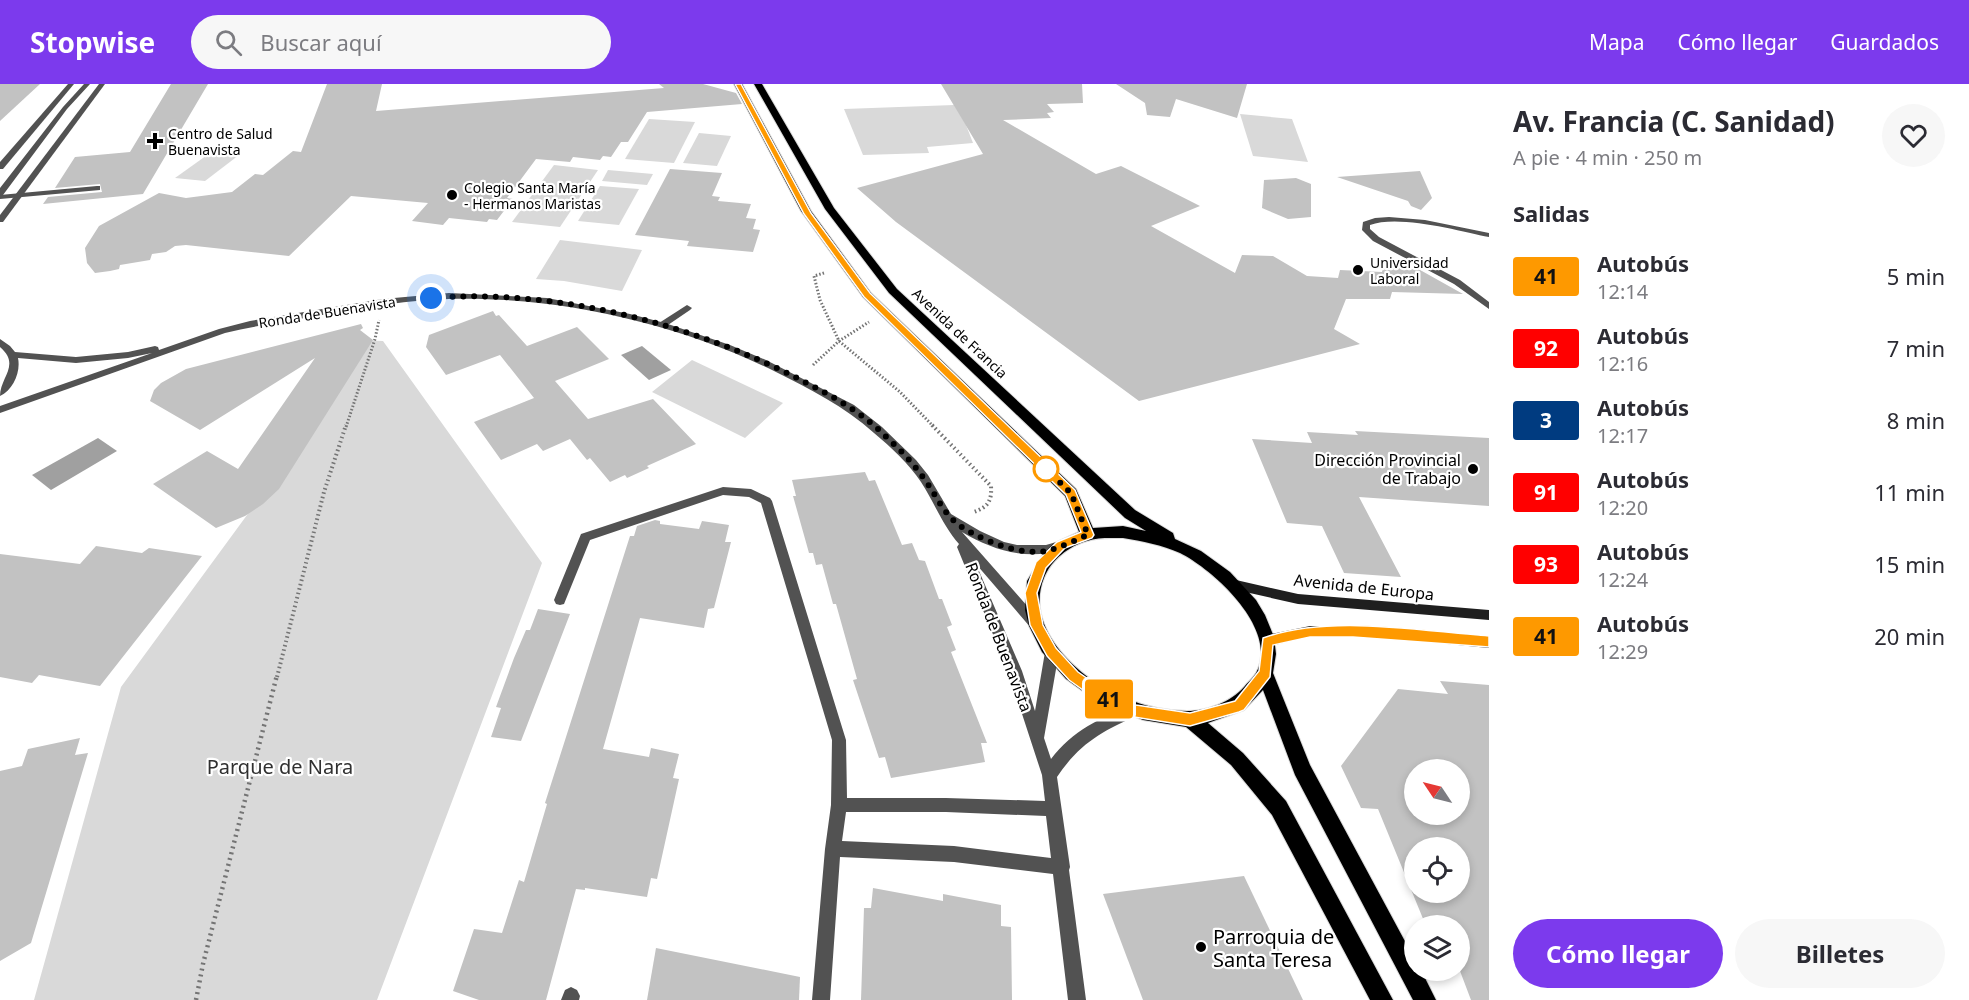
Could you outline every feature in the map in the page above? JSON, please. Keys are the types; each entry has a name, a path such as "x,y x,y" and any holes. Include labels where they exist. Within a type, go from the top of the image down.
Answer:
{"main road":[{"path":"738,84 808,214 867,295 1071,493 1088,535"},
{"name":"Avenida de Francia","path":"758,84 830,210 893,291 1130,514 1196,555"},
{"path":"1265,673 1239,706 1190,719 1134,711 1102,696 1074,676 1052,652 1037,625 1031,593 1040,565 1061,545 1088,535 1123,532 1160,539 1196,555 1236,585 1257,612 1267,641 1265,673 1302,769 1425,1000"},
{"name":"Avenida de Europa","path":"1236,585 1298,599 1489,615"},
{"path":"1267,641 1310,632 1364,632 1489,642"},
{"path":"1190,719 1237,759 1279,808 1382,1000"}],"street":[{"path":"0,167 70,84"},
{"path":"0,195 58,117 87,84"},
{"path":"0,220 102,84"},
{"path":"40,118 58,117"},
{"path":"0,195 18,196 97,188"},
{"path":"1489,235 1407,220 1371,219 1366,224 1366,230 1376,238 1440,271 1489,306"},
{"name":"Ronda de Buenavista","path":"14,355 76,360 128,356 186,343 249,324 383,302 449,296 538,301 662,325 763,362 850,407 912,463 924,478 958,535 1037,625"},
{"path":"662,325 687,308"},
{"path":"0,342 14,355 15,367 12,377 0,393"},
{"name":"Ronda de Buenavista","path":"0,410 147,359 186,343"},
{"name":"Ronda de Buenavista","path":"0,419 75,383"},
{"path":"560,600 585,537 723,491 751,493 766,501 839,740 839,805 833,849 821,1000"},
{"name":"Ronda de Buenavista","path":"943,512 968,531 992,543 1012,549 1044,551 1061,545"},
{"name":"Ronda de Buenavista","path":"958,535 1015,671 1049,775 1077,1000"},
{"name":"Ronda de Buenavista","path":"1037,739 1052,652"},
{"path":"1049,775 1076,740 1090,730 1134,711"},
{"path":"839,805 946,805 1054,809"},
{"path":"833,849 954,854 1062,867"}],"path":[{"path":"824,273 814,276 820,300 839,341 900,392 991,486 992,497 985,508 970,513"},
{"path":"196,1000 203,964 324,492 375,339 383,302"},
{"path":"813,365 839,341 861,325 872,321"}],"green space":[{"path":"954,105 973,143 927,147 929,153 863,155 844,109"},
{"path":"1240,114 1292,119 1308,162 1253,156"},
{"path":"649,119 695,122 674,163 625,159"},
{"path":"699,133 731,136 717,166 683,163"},
{"path":"210,153 239,155 205,181 175,178"},
{"path":"554,165 598,170 560,227 512,222"},
{"path":"608,170 653,174 647,185 602,181"},
{"path":"600,186 639,189 619,225 578,221"},
{"path":"560,240 642,250 622,291 564,281 536,279"},
{"name":"Parque de Nara","path":"361,340 383,341 542,563 377,1000 34,1000 121,687 269,485"},
{"path":"692,360 783,403 745,438 652,392"}],"shaded area":[{"path":"642,346 671,370 649,380 621,355"},
{"path":"98,438 117,451 51,490 32,475"}],"building":[{"path":"0,84 40,84 0,121"},
{"name":"Centro de Salud Buenavista","path":"171,84 208,84 143,194 43,204 48,197 102,192 100,184 55,188 75,157 130,152"},
{"path":"327,84 382,84 376,111 664,88 659,84 703,84 736,93 742,104 647,112 628,142 621,142 611,157 603,156 600,160 573,157 570,162 536,159 507,198 513,199 497,220 489,219 487,222 449,218 443,225 412,221 428,203 351,196 289,256 186,245 175,246 166,252 152,254 150,260 120,265 119,269 110,271 95,273 87,263 85,248 99,226 159,193 186,198 232,192 255,174 263,175 293,151 301,152"},
{"path":"941,84 1082,84 1083,103 1047,104 1054,112 1047,113 1051,118 1003,120 1096,174 1121,166 1200,206 1151,226 1235,273 1242,255 1273,256 1307,276 1338,278 1340,270 1382,272 1383,265 1413,266 1463,294 1392,292 1390,299 1346,299 1334,329 1360,344 1139,401 896,222 857,188 983,154"},
{"path":"1116,84 1247,84 1237,118 1176,99 1170,117 1147,115 1145,103"},
{"path":"670,169 722,173 712,196 720,197 718,201 751,204 746,218 756,219 753,229 760,230 753,252 687,246 689,241 635,235"},
{"path":"1420,171 1432,198 1421,210 1411,206 1408,201 1337,177"},
{"path":"1296,178 1311,184 1311,217 1288,219 1262,208 1264,180"},
{"path":"493,311 527,346 577,327 609,359 555,381 588,419 653,399 696,444 647,466 649,468 627,478 625,475 610,482 590,458 587,460 570,439 543,451 537,444 501,460 474,422 534,398 500,355 446,375 426,347 429,335"},
{"path":"361,324 363,328 360,330 373,340 279,489 263,504 245,516 216,528 153,484 207,451 238,469 315,358 200,430 150,401 154,390 161,383 186,369"},
{"path":"1355,431 1489,438 1489,506 1359,497 1401,577 1344,573 1322,526 1287,523 1252,439 1312,443 1307,432 1358,435"},
{"path":"865,472 869,481 875,480 902,545 912,543 919,560 925,561 939,599 942,599 952,625 947,627 956,650 951,652 987,743 981,743 985,762 891,778 885,757 879,758 853,680 857,679 836,604 833,604 822,564 816,565 813,553 809,553 793,496 796,496 792,480"},
{"path":"655,520 660,521 660,524 699,529 702,521 729,525 725,542 731,542 714,608 708,609 704,628 640,618 603,749 649,757 651,748 679,754 673,778 679,779 657,879 651,878 647,897 585,888 585,890 576,889 546,1000 479,1000 453,991 474,929 502,933 519,880 524,882 547,804 545,803 630,536 634,536 637,526"},
{"path":"96,546 142,553 149,548 202,556 100,686 39,675 32,683 0,677 0,554 80,564"},
{"path":"538,609 570,614 521,741 491,737 501,708 496,707 526,630 530,630"},
{"path":"1440,681 1489,685 1489,1000 1471,1000 1464,981 1470,981 1470,915 1421,915 1417,903 1470,903 1470,837 1404,837 1404,872 1378,809 1361,808 1341,766 1398,689 1448,694"},
{"path":"80,738 75,755 88,753 31,943 0,961 0,771 22,766 28,749"},
{"name":"Parroquia de Santa Teresa","path":"1244,876 1303,1000 1143,1000 1103,894"},
{"path":"873,888 943,901 943,894 1001,905 1001,926 1011,927 1012,1000 861,1000 864,908 871,908"},
{"path":"656,948 800,977 799,1000 647,1000"}],"bus line":[{"name":"41","path":"738,84 758,117 808,214 867,295 1071,493 1088,535 1061,545 1040,565 1031,593 1037,625 1052,652 1074,676 1102,696 1134,711 1190,719 1239,706 1265,673 1267,641 1310,632 1374,632 1489,642"}],"place":[{"name":"Centro de Salud Buenavista","path":"155,141"},
{"name":"Colegio Santa María - Hermanos Maristas","path":"452,195"},
{"name":"Universidad Laboral","path":"1358,270"},
{"name":"Dirección Provincial de Trabajo","path":"1473,469"},
{"name":"Parroquia de Santa Teresa","path":"1201,947"}],"route":[{"path":"431,298 449,296 547,301 627,316 662,325 763,362 850,407 912,463 924,478 943,512 968,531 992,543 1012,549 1044,551 1088,535 1071,493 1046,469"}]}
